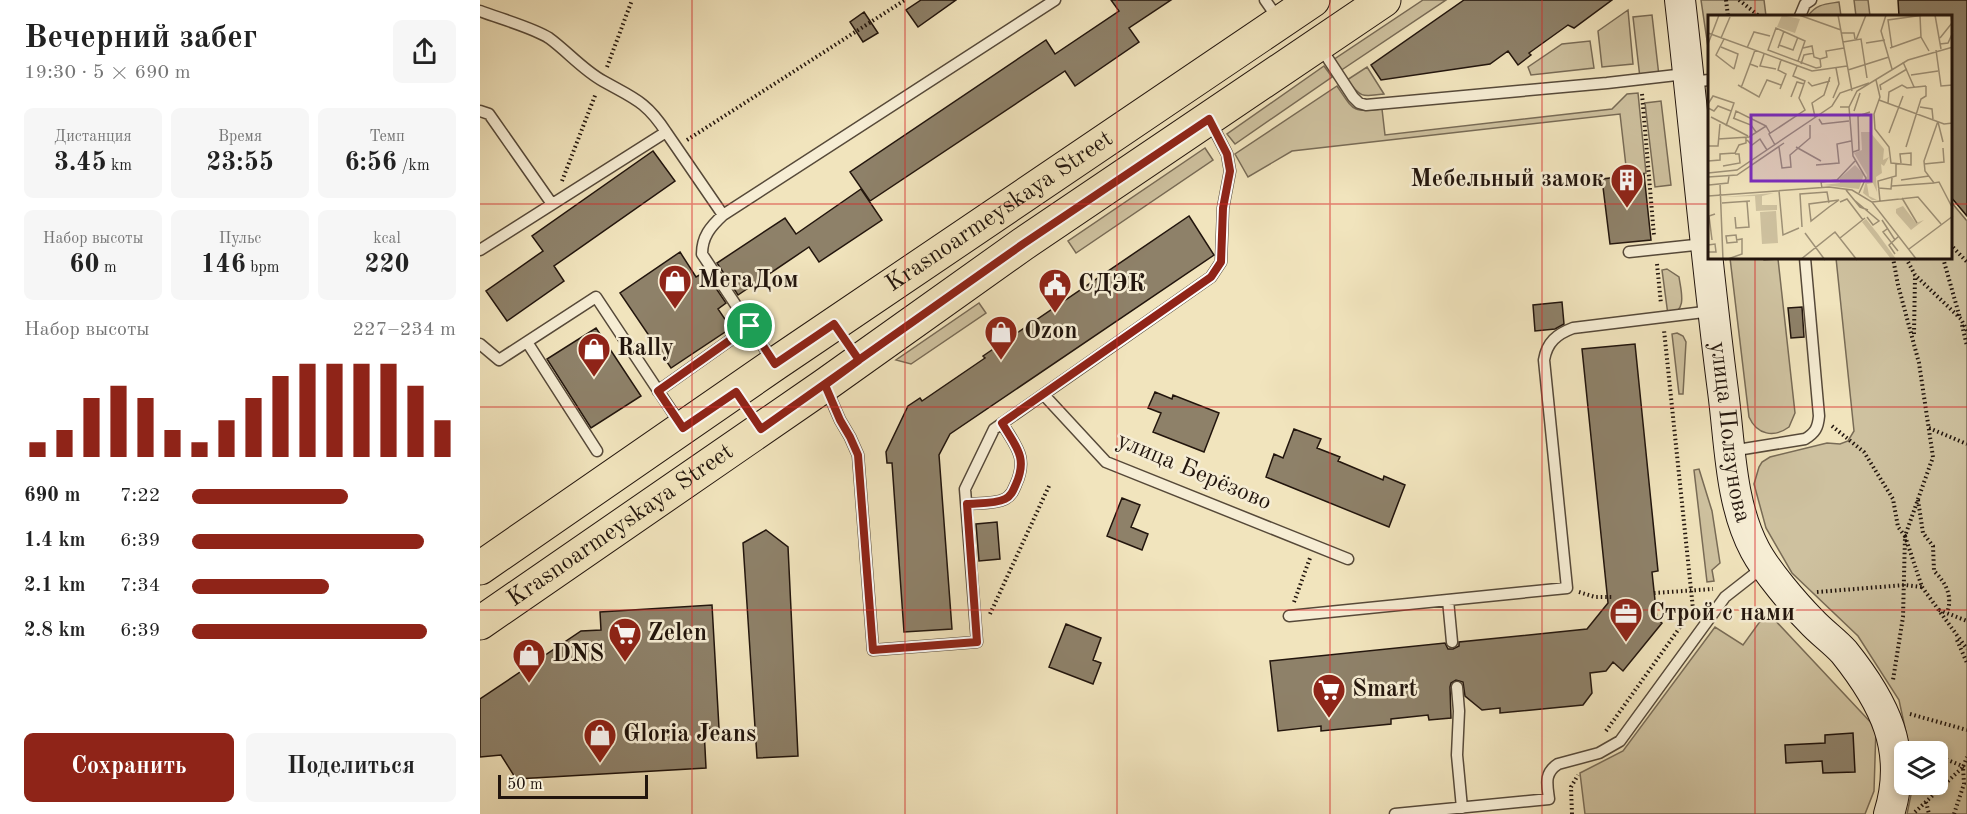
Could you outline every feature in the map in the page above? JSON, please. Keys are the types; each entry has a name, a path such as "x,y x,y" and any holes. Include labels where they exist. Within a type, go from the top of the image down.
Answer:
{"main road":[{"name":"Krasnoarmeyskaya Street","path":"480,568 834,324 1273,11 1312,0"},
{"name":"Krasnoarmeyskaya Street","path":"480,623 825,385 1023,244 1384,0"},
{"name":"улица Ползунова","path":"1680,0 1696,78 1704,244 1738,505 1755,550 1765,566 1810,620 1843,651 1880,707 1890,728 1898,767 1895,796 1889,814"},
{"path":"834,324 859,360"},
{"path":"736,392 761,429"}],"lane":[{"path":"775,364 702,254 702,243 710,226 723,215 1055,0"},
{"path":"1800,15 1805,4 1811,0"},
{"path":"480,11 547,36 602,80 639,101 658,120 723,215"},
{"path":"1318,45 1353,97 1359,103 1366,105 1641,79 1696,78"},
{"path":"480,111 489,114 552,204"},
{"path":"825,385 858,455 873,650 977,642 965,489 994,429 1211,277 1221,262 1223,208 1230,171 1227,154 1209,119"},
{"path":"480,250 666,132"},
{"path":"1629,252 1704,244"},
{"path":"1731,451 1804,439 1813,434 1819,426 1805,260"},
{"path":"480,344 499,360 596,297 683,428"},
{"path":"1289,616 1567,588 1544,360 1545,350 1562,332 1574,328 1712,311"},
{"path":"658,391 750,326"},
{"path":"526,342 597,451"},
{"name":"улица Берёзово","path":"1044,395 1106,462 1348,559"},
{"path":"967,504 1002,501 1008,498 1022,471 1020,453 1002,423"},
{"path":"1395,814 1549,799 1546,780 1547,773 1552,767 1599,753 1620,741 1725,597 1765,566"},
{"path":"1448,600 1452,642"},
{"path":"1457,687 1459,711 1457,755 1462,808"}],"path":[{"path":"552,204 632,0"},
{"path":"677,147 905,0"},
{"path":"1726,0 1728,15"},
{"path":"1739,0 1758,15"},
{"path":"1572,814 1571,787 1588,756 1693,609 1655,250 1641,79"},
{"path":"1952,246 1967,262"},
{"path":"1893,260 1914,341 1933,457 1905,536 1903,617 1894,678 1880,707 1967,730"},
{"path":"1907,260 1915,275 1960,319 1967,330"},
{"path":"1944,260 1967,346"},
{"path":"1914,341 1915,275"},
{"path":"1819,416 1863,452 1893,499 1898,526 1905,536 1922,587 1967,649"},
{"path":"1929,428 1967,444"},
{"path":"977,642 1049,486"},
{"path":"1918,500 1923,533 1933,546 1934,571 1943,579 1951,602 1947,613"},
{"path":"1289,616 1314,545"},
{"path":"1796,603 1812,592 1905,585 1922,587"},
{"path":"1567,588 1595,597 1614,597"},
{"path":"1654,593 1711,588 1725,597"},
{"path":"1938,609 1967,621"},
{"path":"1954,634 1967,663"},
{"path":"1954,814 1964,784 1967,757"},
{"path":"1948,760 1965,767"},
{"path":"1912,814 1965,767"},
{"path":"1926,801 1929,814"}],"shaded area":[{"path":"1423,0 1446,0 1340,71 1333,60"},
{"path":"1701,0 1764,0 1766,15 1708,15 1708,47"},
{"path":"1854,0 1868,0 1870,15 1856,15"},
{"path":"1839,2 1841,15 1809,15 1818,7"},
{"path":"1628,10 1633,64 1602,67 1598,31"},
{"path":"1652,15 1659,76 1640,78 1633,17"},
{"path":"1590,41 1594,68 1531,75 1528,67 1562,44"},
{"path":"1324,66 1332,77 1235,144 1227,134"},
{"path":"1367,67 1384,94 1362,95 1347,80"},
{"path":"1337,86 1355,108 1365,111 1382,109 1385,135 1612,109 1627,94 1638,93 1646,173 1627,175 1620,114 1292,151 1248,177 1235,154"},
{"path":"1661,101 1671,185 1655,187 1645,103"},
{"path":"1205,148 1213,160 1076,253 1068,241"},
{"path":"1952,203 1967,221 1967,814 1907,814 1911,795 1948,795 1948,741 1908,741 1899,700 1858,636 1792,573 1766,528 1754,484 1762,462 1770,457 1827,443 1840,444 1848,441 1854,431 1836,260 1952,260"},
{"path":"1730,260 1778,260 1795,413 1789,427 1778,433 1761,431 1749,417"},
{"path":"1667,269 1679,277 1682,294 1678,310 1668,315 1662,270"},
{"path":"979,303 986,313 911,364 896,360"},
{"path":"1677,333 1683,336 1686,342 1683,394 1679,394 1672,334"},
{"path":"1699,469 1712,511 1720,563 1712,570 1714,581 1707,582 1694,470"},
{"path":"1771,616 1876,728 1874,791 1865,814 1585,814 1580,773 1623,751 1715,627 1743,645 1761,620"}],"building":[{"path":"921,0 956,0 918,27 906,10"},
{"path":"1111,0 1171,0 1129,28 1139,42 1075,86 1065,71 870,201 850,172 1046,40 1055,54 1119,11"},
{"path":"1464,0 1612,0 1574,28 1568,25 1529,53 1531,55 1518,65 1508,51 1490,64 1381,80 1371,65"},
{"path":"1898,0 1967,0 1967,216 1952,198 1952,15 1899,15"},
{"path":"864,12 878,33 863,42 850,22"},
{"path":"653,151 675,181 554,266 564,281 507,321 486,291 543,251 532,236"},
{"name":"Мебельный замок","path":"1644,174 1651,240 1610,244 1602,179"},
{"path":"861,189 882,220 819,262 809,247 738,295 717,263 785,218 796,234"},
{"path":"1189,216 1214,255 950,434 939,455 952,629 904,632 892,463 887,463 886,452 908,406 920,398 922,401 985,358 983,356"},
{"name":"МегаДом","path":"680,252 696,277 705,272 726,303 718,309 731,328 671,368 620,293"},
{"path":"1562,302 1564,324 1555,329 1535,331 1533,305"},
{"path":"1802,307 1804,337 1791,338 1788,308"},
{"name":"Rally","path":"596,328 641,396 591,428 547,359"},
{"path":"1635,344 1658,571 1652,572 1657,619 1662,623 1623,671 1613,662 1606,671 1590,673 1592,693 1583,705 1500,713 1500,708 1482,710 1465,696 1463,682 1456,680 1451,683 1450,687 1451,718 1429,720 1428,715 1391,719 1391,724 1321,731 1321,726 1278,731 1270,661 1445,643 1448,649 1453,649 1459,646 1459,642 1587,629 1608,603 1582,349"},
{"path":"1155,392 1172,399 1173,395 1219,413 1204,452 1153,432 1161,413 1148,408"},
{"path":"1294,429 1321,439 1317,448 1340,457 1338,461 1383,480 1384,476 1405,485 1389,527 1266,477 1274,454 1283,458"},
{"path":"1122,498 1140,505 1131,527 1148,534 1142,550 1107,536"},
{"path":"997,522 1000,559 979,561 976,524"},
{"path":"766,530 788,547 798,756 757,758 743,543"},
{"name":"Zelen","path":"712,605 719,728 704,729 706,768 516,779 501,755 480,757 480,699 581,631 601,630 600,612"},
{"path":"1066,624 1101,638 1093,660 1101,663 1093,684 1049,667"},
{"path":"1853,733 1855,772 1823,773 1822,761 1786,763 1785,745 1825,743 1825,735"}],"place":[{"name":"Мебельный замок","path":"1627,209"},
{"name":"МегаДом","path":"675,310"},
{"name":"СДЭК","path":"1055,314"},
{"name":"Ozon","path":"1001,361"},
{"name":"Rally","path":"594,378"},
{"name":"Строй с нами","path":"1626,643"},
{"name":"Zelen","path":"625,663"},
{"name":"DNS","path":"529,684"},
{"name":"Smart","path":"1329,719"},
{"name":"Gloria Jeans","path":"600,764"}],"route":[{"path":"750,326 658,391 683,428 736,392 761,429 825,385 1023,244 1209,119 1227,154 1230,171 1223,208 1221,262 1211,277 1002,423 1020,453 1022,471 1008,498 1002,501 967,504 977,642 873,650 858,455 825,385 859,360 834,324 775,364 750,326"}]}
